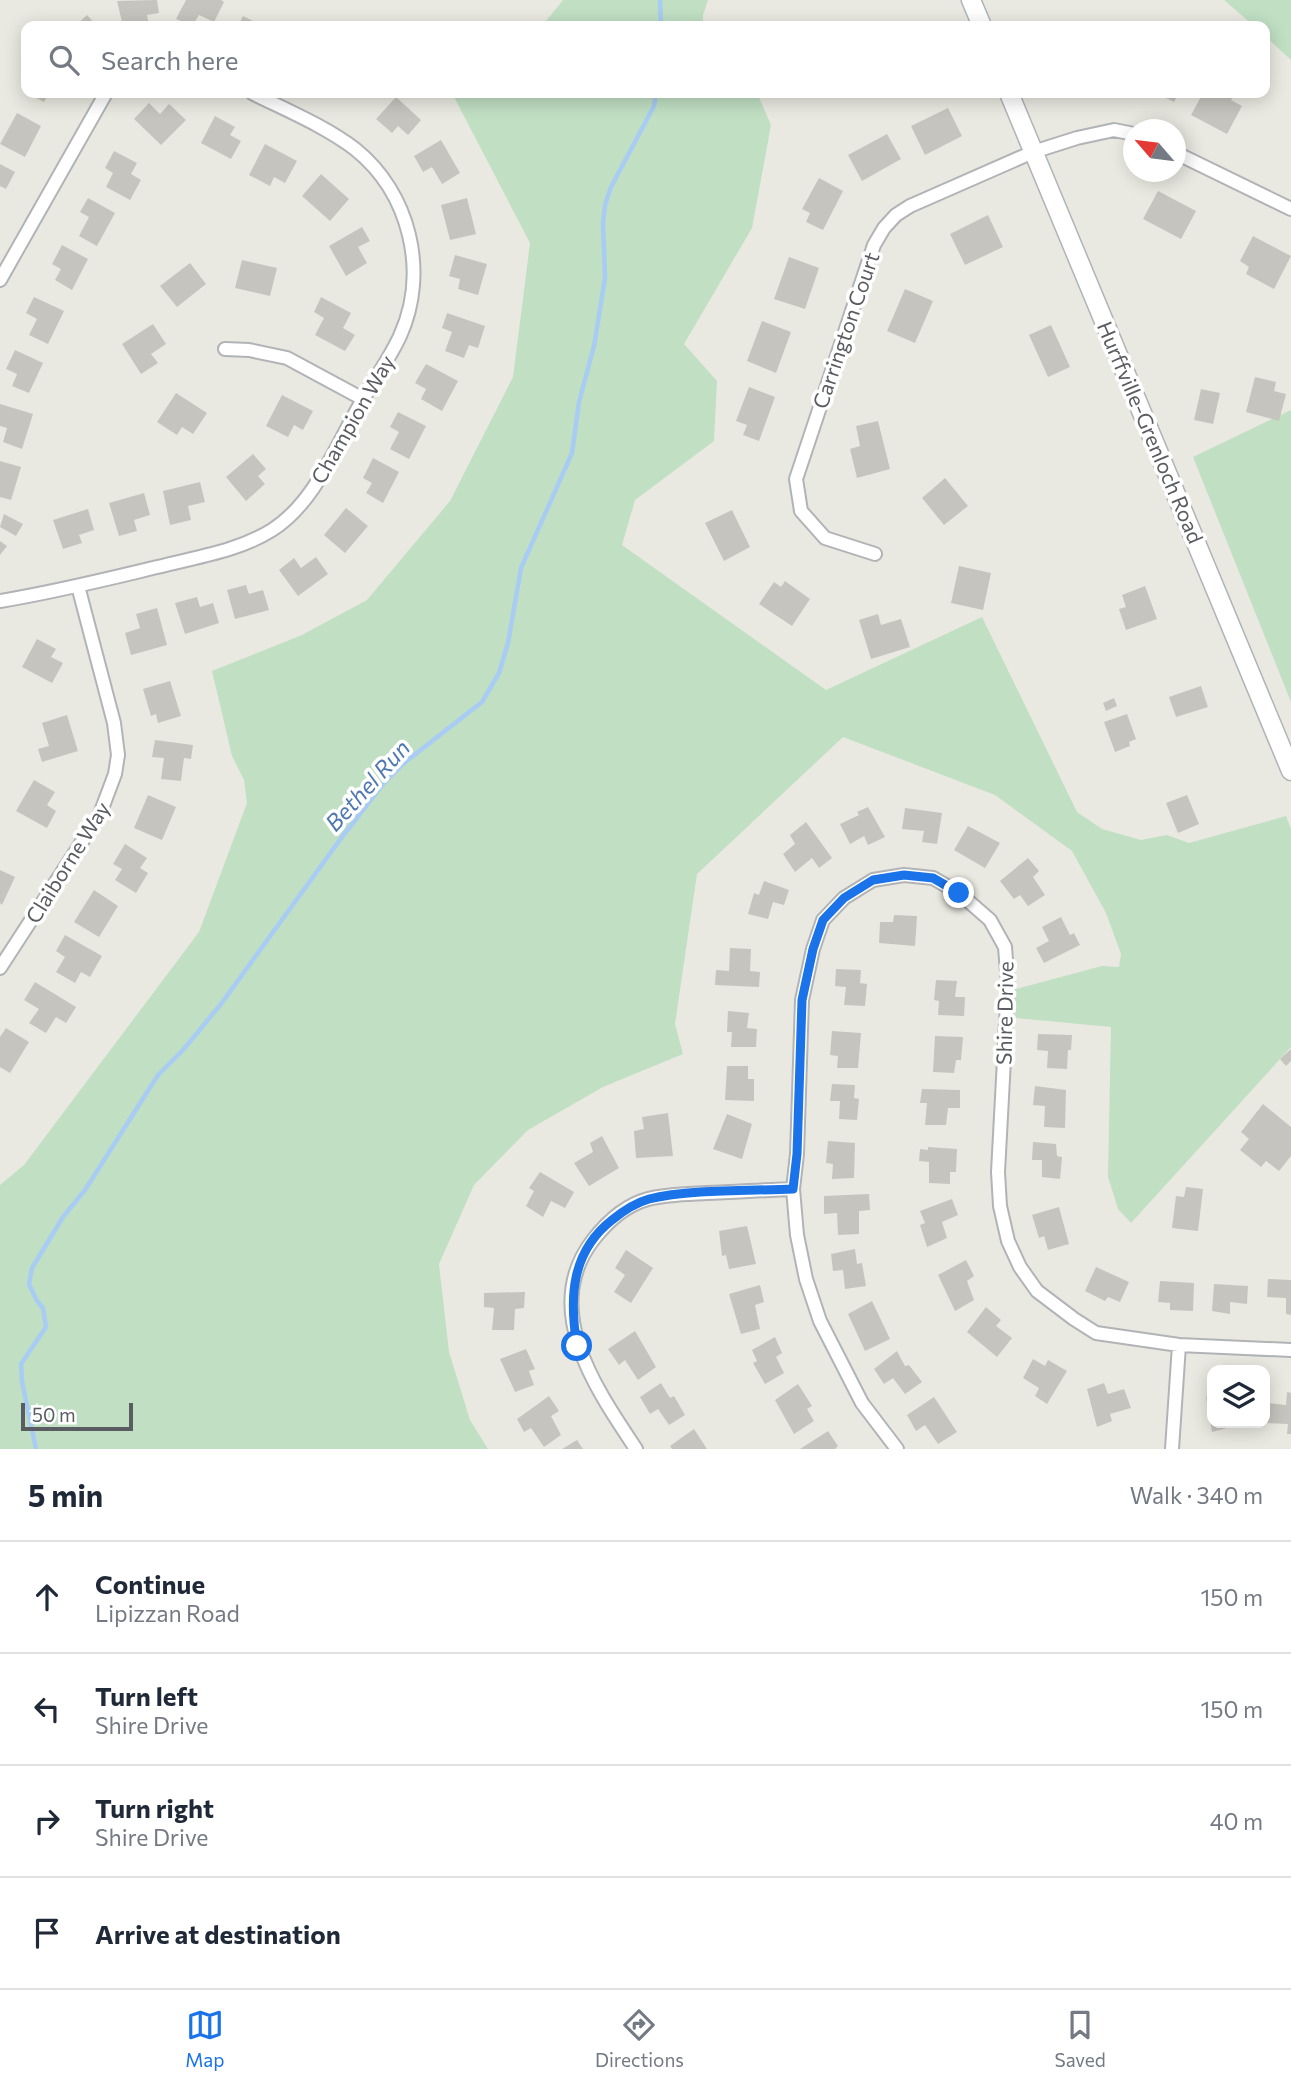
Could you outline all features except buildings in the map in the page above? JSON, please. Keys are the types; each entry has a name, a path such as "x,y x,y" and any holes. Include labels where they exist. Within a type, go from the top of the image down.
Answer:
{"main road":[{"path":"971,0 980,21"},
{"name":"Hurffville-Grenloch Road","path":"1011,98 1291,771"}],"street":[{"path":"0,280 103,98"},
{"name":"Champion Way","path":"0,601 78,586 224,550 270,531 293,512 316,483 393,349 407,316 414,270 406,221 394,195 382,176 354,149 337,137 263,98"},
{"name":"Carrington Court","path":"875,554 825,538 801,512 796,478 874,244 896,215 910,206 1033,152 1077,138 1114,130 1123,132"},
{"path":"1186,158 1291,209"},
{"path":"225,349 268,353 287,358 363,398"},
{"name":"Claiborne Way","path":"0,968 4,952 100,814 115,774 118,755 114,723 78,586"},
{"name":"Shire Drive","path":"897,1449 862,1403 820,1321 803,1268 793,1189 797,1154 802,1000 813,949 823,920 844,898 873,880 904,875 933,878 959,893 990,920 1004,947 1008,985 998,1172 1000,1206 1008,1241 1020,1267 1037,1290 1074,1320 1096,1333 1179,1345 1291,1350"},
{"path":"636,1449 614,1417 577,1346 572,1319 572,1291 576,1269 587,1248 604,1226 625,1209 647,1199 793,1189"},
{"path":"1172,1449 1179,1345"}],"green space":[{"path":"563,0 708,0 703,21 546,21"},
{"path":"1224,0 1291,0 1291,60 1270,41 1270,21 1248,21"},
{"path":"455,98 759,98 771,125 752,228 684,344 717,381 714,441 635,500 622,545 826,690 982,617 1077,812 1102,829 1141,840 1167,835 1189,843 1286,816 1291,829 1291,1047 1131,1223 1118,1209 1108,1177 1111,1027 1015,1018 1016,989 1102,966 1119,967 1121,954 1106,913 1072,851 995,795 843,737 697,874 675,1024 683,1054 603,1087 528,1130 474,1185 439,1264 449,1352 470,1420 488,1449 0,1449 0,1185 24,1165 199,932 247,803 244,780 232,756 212,671 302,635 367,600 450,501 513,377 530,243"},
{"path":"1291,410 1291,702 1193,457"}],"waterway":[{"name":"Bethel Run","path":"660,0 661,21"},
{"name":"Bethel Run","path":"36,1449 22,1382 21,1364 46,1327 43,1308 29,1284 32,1268 158,1075 183,1050 221,1004 383,784 404,763 482,702 499,673 508,643 521,568 572,453 579,402 594,346 605,278 605,205 611,187 654,106 655,98"}],"route":[{"path":"577,1346 572,1319 572,1291 576,1269 587,1248 604,1226 625,1209 647,1199 678,1195 793,1189 797,1154 802,1000 813,949 823,920 844,898 873,880 904,875 933,878 959,893"}]}
